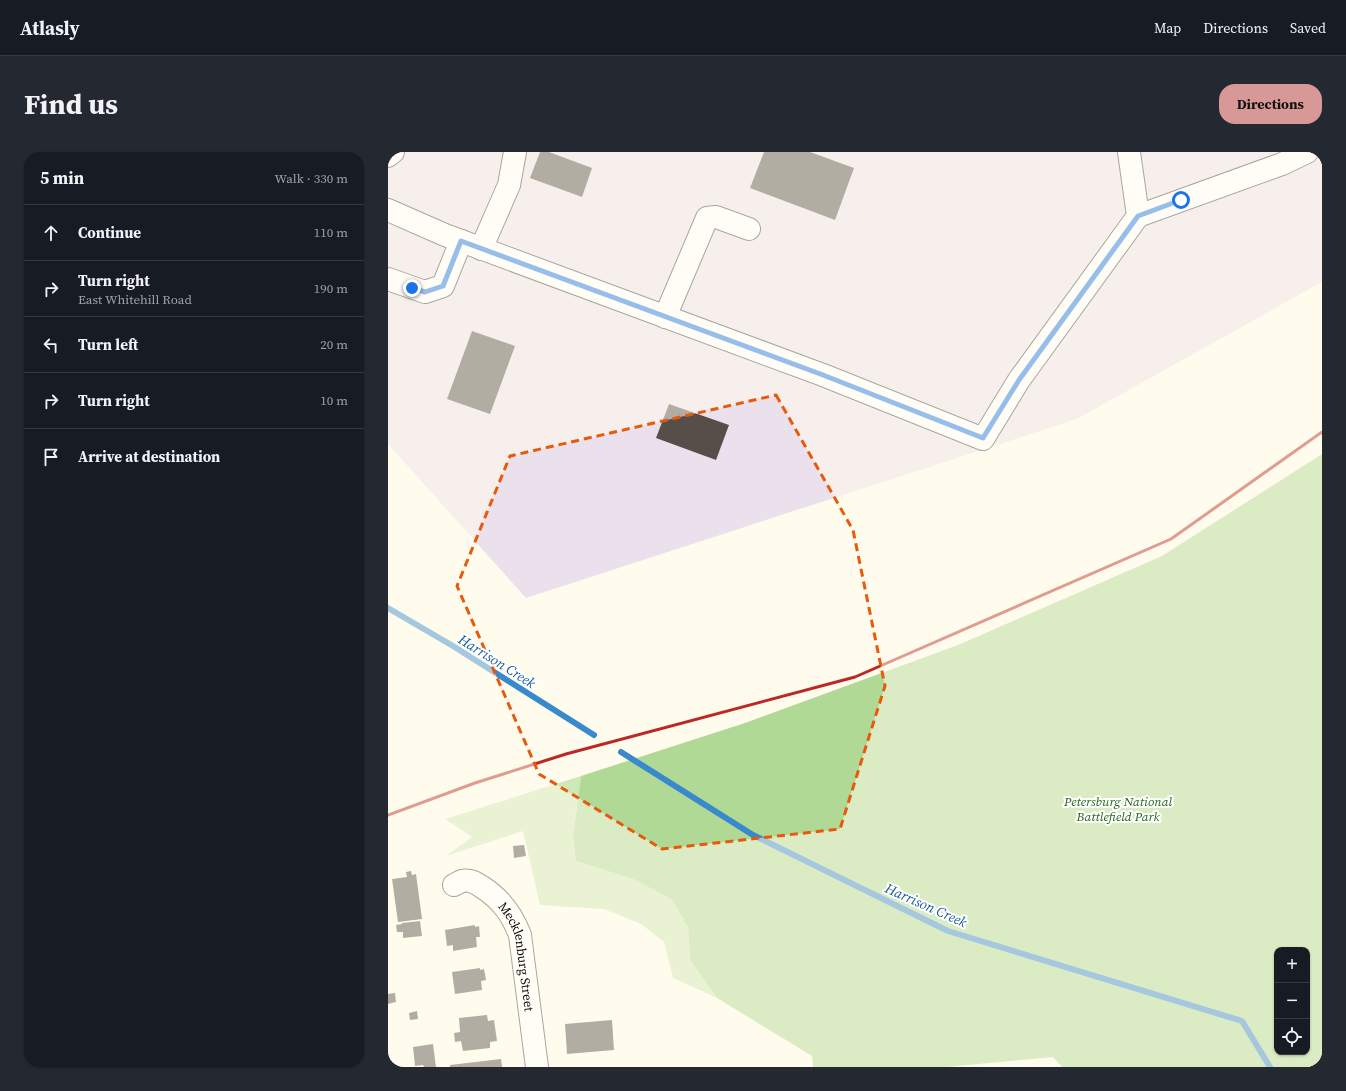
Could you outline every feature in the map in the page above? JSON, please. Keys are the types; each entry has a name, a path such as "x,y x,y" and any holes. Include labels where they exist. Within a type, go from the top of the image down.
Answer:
{"street":[{"path":"388,156 393,152"},
{"path":"481,249 509,185 515,152"},
{"path":"1129,152 1138,216"},
{"path":"388,210 481,249 823,375 983,438 1019,380 1138,216 1282,164 1307,152"},
{"path":"665,317 707,218 716,216 749,229"},
{"path":"388,279 425,292 443,286 461,241"},
{"name":"Mecklenburg Street","path":"454,885 462,881 472,881 490,892 504,904 514,920 520,935 537,1067"}],"highlighted area":[{"path":"776,395 853,530 885,686 840,829 662,849 539,774 457,586 510,456"}],"shaded area":[{"path":"388,152 1322,152 1322,282 1077,419 526,598 388,444"}],"green space":[{"name":"Petersburg National Battlefield Park","path":"1322,454 1322,1067 1062,1067 1053,1057 947,1067 813,1067 812,1056 717,998 690,960 688,927 671,899 633,879 576,861 573,837 581,776 745,723 958,645 1162,556"},
{"path":"581,776 573,837 576,861 633,879 671,899 688,927 690,960 717,998 673,978 664,942 641,924 604,909 540,905 523,831 446,856 472,837 445,819"}],"building":[{"path":"540,152 549,152 592,168 582,197 530,178"},
{"path":"764,152 810,152 854,168 835,220 750,188"},
{"path":"472,331 515,346 490,414 447,399"},
{"path":"669,404 729,425 716,460 656,438"},
{"path":"524,845 526,856 514,858 513,846"},
{"path":"411,871 412,875 416,874 422,919 398,922 392,879 407,877 406,872"},
{"path":"420,921 422,936 403,938 403,932 397,932 396,925"},
{"path":"475,925 475,927 479,926 480,937 476,937 477,947 453,951 453,945 447,946 445,930"},
{"path":"480,968 480,970 484,969 486,980 481,981 482,990 455,994 452,972"},
{"path":"395,993 396,1002 388,1004 388,994"},
{"path":"417,1011 418,1019 410,1020 409,1013"},
{"path":"487,1015 488,1021 494,1020 497,1041 490,1042 490,1048 463,1051 461,1041 455,1042 454,1033 460,1032 459,1018"},
{"path":"612,1020 614,1050 567,1054 565,1024"},
{"path":"433,1044 436,1067 424,1067 423,1065 415,1066 413,1047"},
{"path":"501,1059 502,1067 450,1067 450,1065"}],"waterway":[{"name":"Harrison Creek","path":"388,608 453,646 594,735"},
{"name":"Harrison Creek","path":"621,752 753,835 948,931 1242,1021 1270,1067"}],"railway":[{"path":"388,815 475,783 566,754 855,677 1171,539 1322,432"}],"route":[{"path":"412,288 425,292 443,286 461,241 823,375 983,438 1019,380 1138,216 1181,200"}]}
